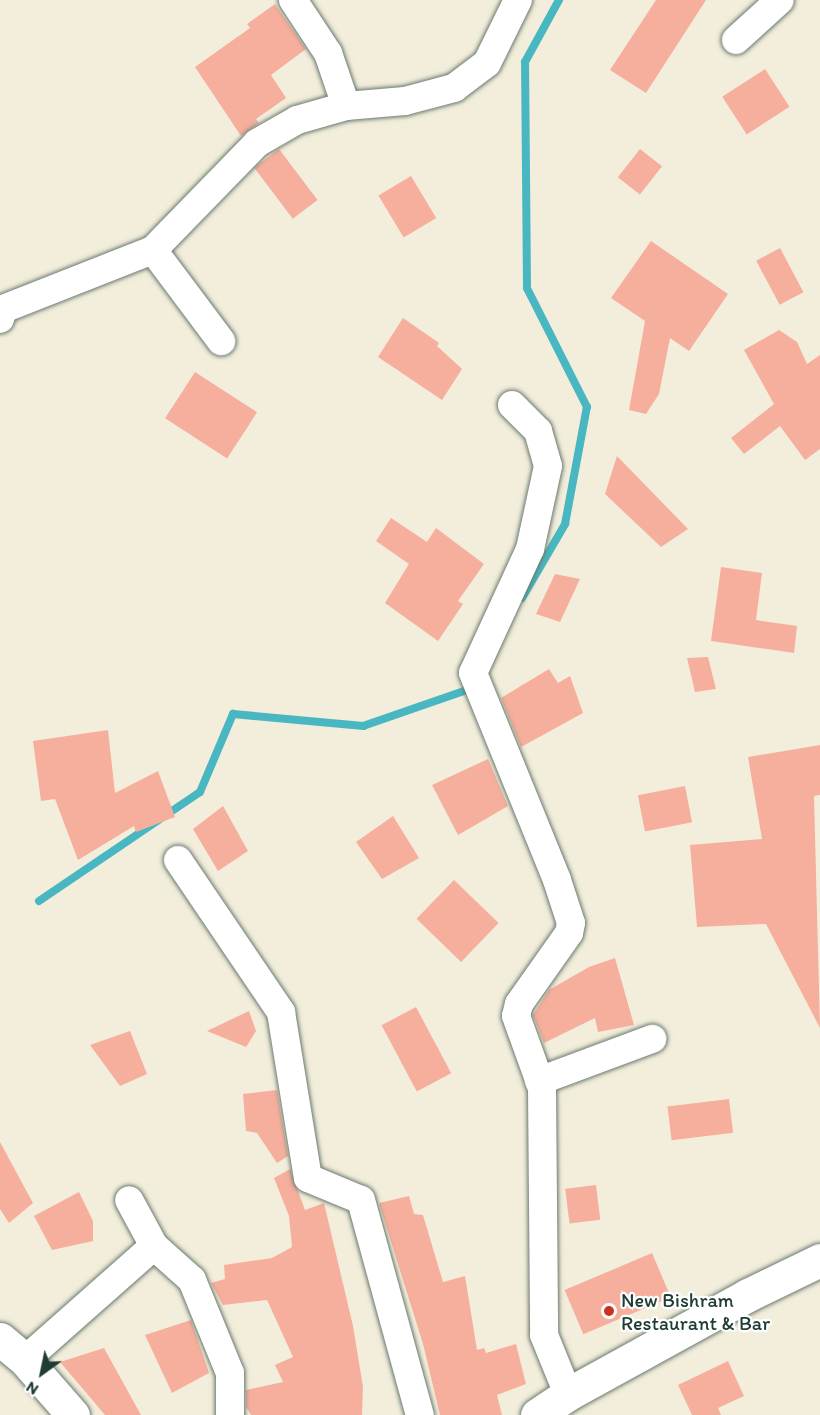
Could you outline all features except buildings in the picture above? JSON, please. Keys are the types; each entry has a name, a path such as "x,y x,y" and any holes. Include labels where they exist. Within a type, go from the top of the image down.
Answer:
{"main road":[{"path":"537,1415 568,1394 666,1340 820,1260"},
{"path":"0,1340 25,1360 73,1415"}],"street":[{"path":"293,0 328,53 346,106"},
{"path":"0,319 3,309 153,250 257,143 297,120 346,106 405,100 454,88 488,63 518,0"},
{"path":"736,40 780,0"},
{"path":"153,250 221,341"},
{"path":"512,405 537,431 549,466 530,549 477,686 557,879 571,923 569,933 519,1004 516,1016 538,1081 544,1335 568,1394"},
{"path":"178,860 281,1012 308,1178 361,1200 420,1415"},
{"path":"538,1081 652,1040"},
{"path":"129,1200 154,1246 192,1280 230,1374 230,1415"},
{"path":"25,1360 154,1246"}],"waterway":[{"path":"522,598 565,524 587,407 527,288 525,62 559,0"},
{"path":"39,901 200,792 233,714 363,726 470,689 473,685"}],"place":[{"name":"New Bishram Restaurant & Bar","path":"609,1311"}]}
